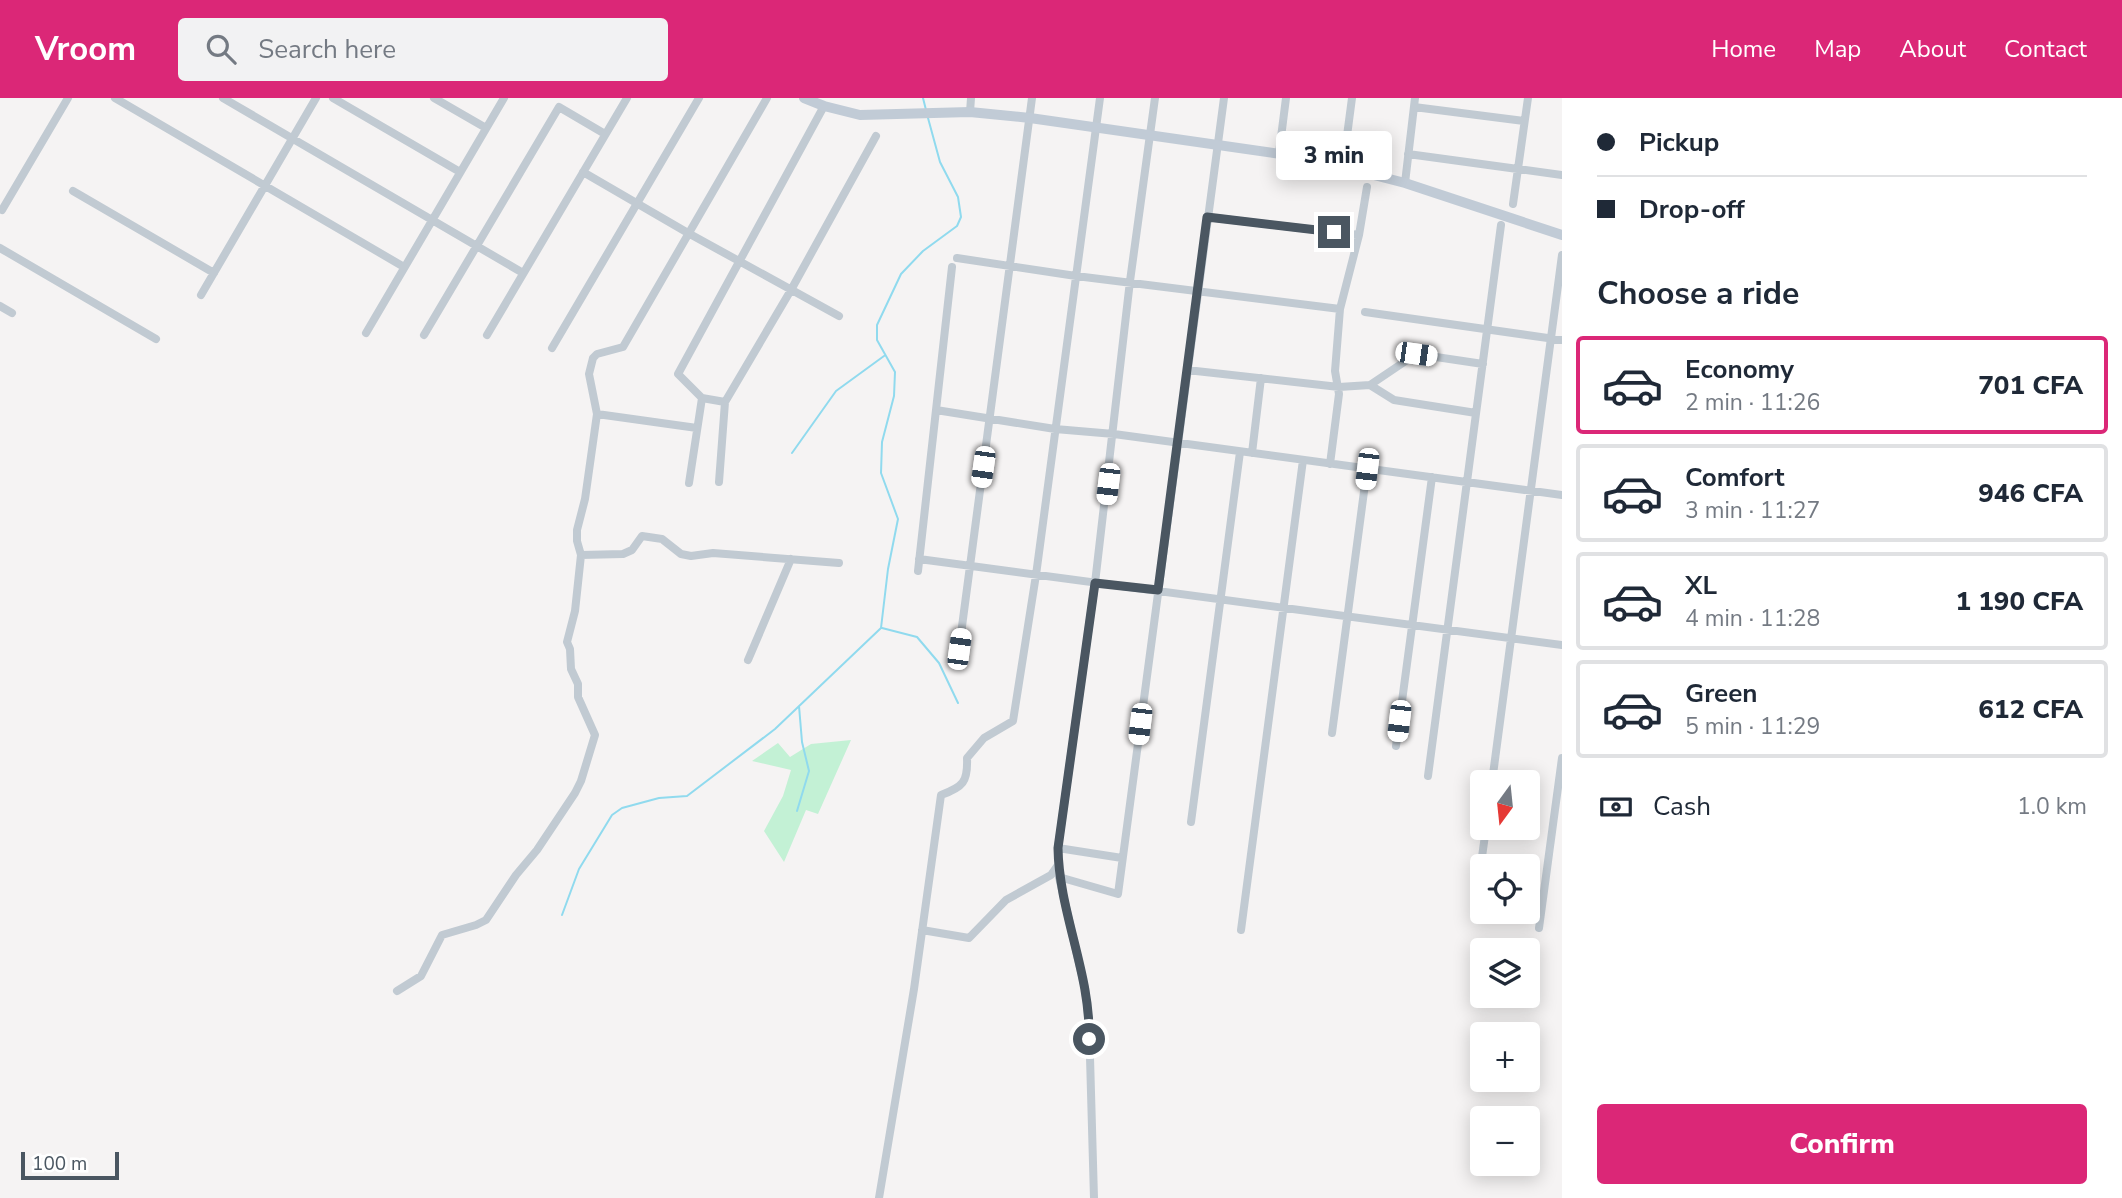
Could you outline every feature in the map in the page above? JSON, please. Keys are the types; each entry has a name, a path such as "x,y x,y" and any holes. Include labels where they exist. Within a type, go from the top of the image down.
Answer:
{"main road":[{"path":"804,98 860,115 970,112 1279,153 1343,166 1405,183 1562,235"}],"street":[{"path":"2,210 68,98"},
{"path":"115,98 404,267"},
{"path":"223,98 523,273"},
{"path":"201,295 316,98"},
{"path":"333,98 460,172"},
{"path":"434,98 486,128"},
{"path":"366,333 504,98"},
{"path":"487,335 626,98"},
{"path":"551,348 699,98"},
{"path":"397,991 421,976 442,935 486,920 551,830 581,781 595,735 578,697 578,684 571,669 567,642 575,611 581,555 577,530 585,499 597,414 589,374 593,358 597,354 623,347 767,98"},
{"path":"970,112 971,98"},
{"path":"959,649 1032,98"},
{"path":"879,1198 941,795 959,788 968,774 967,758 984,738 1013,721 1036,576 1100,98"},
{"path":"1094,1198 1089,1022 1085,989 1059,877 1058,848 1095,583 1130,281 1155,98"},
{"path":"1059,877 1118,894 1224,98"},
{"path":"1279,153 1286,98"},
{"path":"1343,166 1352,98"},
{"path":"1513,204 1528,98"},
{"path":"1405,183 1415,102 1524,121"},
{"path":"726,402 702,398 678,374 824,106"},
{"path":"424,335 558,107 605,134"},
{"path":"719,482 726,402 876,136"},
{"path":"1408,154 1562,174"},
{"path":"583,172 839,316"},
{"path":"1330,464 1339,387 1335,371 1340,309 1359,235 1367,187"},
{"path":"73,191 214,273"},
{"path":"1207,217 1359,235"},
{"path":"1428,776 1501,225"},
{"path":"0,248 156,339"},
{"path":"1494,770 1562,255"},
{"path":"957,258 1076,276 1340,309"},
{"path":"918,571 952,267"},
{"path":"0,306 12,313"},
{"path":"1365,312 1562,340"},
{"path":"1187,370 1339,387 1370,385 1416,354 1483,363"},
{"path":"1252,453 1261,377"},
{"path":"1370,385 1394,400 1476,413"},
{"path":"689,483 702,398"},
{"path":"936,410 1055,429 1114,434 1562,495"},
{"path":"597,414 696,428"},
{"path":"1191,822 1240,452"},
{"path":"1241,930 1303,460"},
{"path":"1332,733 1367,469"},
{"path":"1396,746 1432,477"},
{"path":"581,555 623,554 632,550 642,536 662,538 681,554 691,556 713,553 839,563"},
{"path":"748,660 791,559"},
{"path":"919,559 1562,645"},
{"path":"1539,928 1562,758"},
{"path":"1058,848 1122,858"},
{"path":"922,930 969,938 1006,900 1051,875 1058,865"}],"green space":[{"path":"851,740 818,814 806,810 784,862 764,831 783,796 791,770 752,761 778,743 790,757 811,744"}],"waterway":[{"path":"923,98 926,110"},
{"path":"562,915 579,869 612,815 622,808 659,798 687,796 775,729 881,628 888,569 898,519 881,473 882,442 894,396 895,372 877,340 877,325 901,274 923,251 957,226 961,217 958,197 940,162 928,118"},
{"path":"792,453 836,391 884,356"},
{"path":"882,628 917,637 939,663 958,703"},
{"path":"797,811 809,771 802,742 799,706"}],"route":[{"path":"1089,1039 1085,989 1059,877 1058,848 1095,583 1158,590 1207,217 1334,232"}]}
